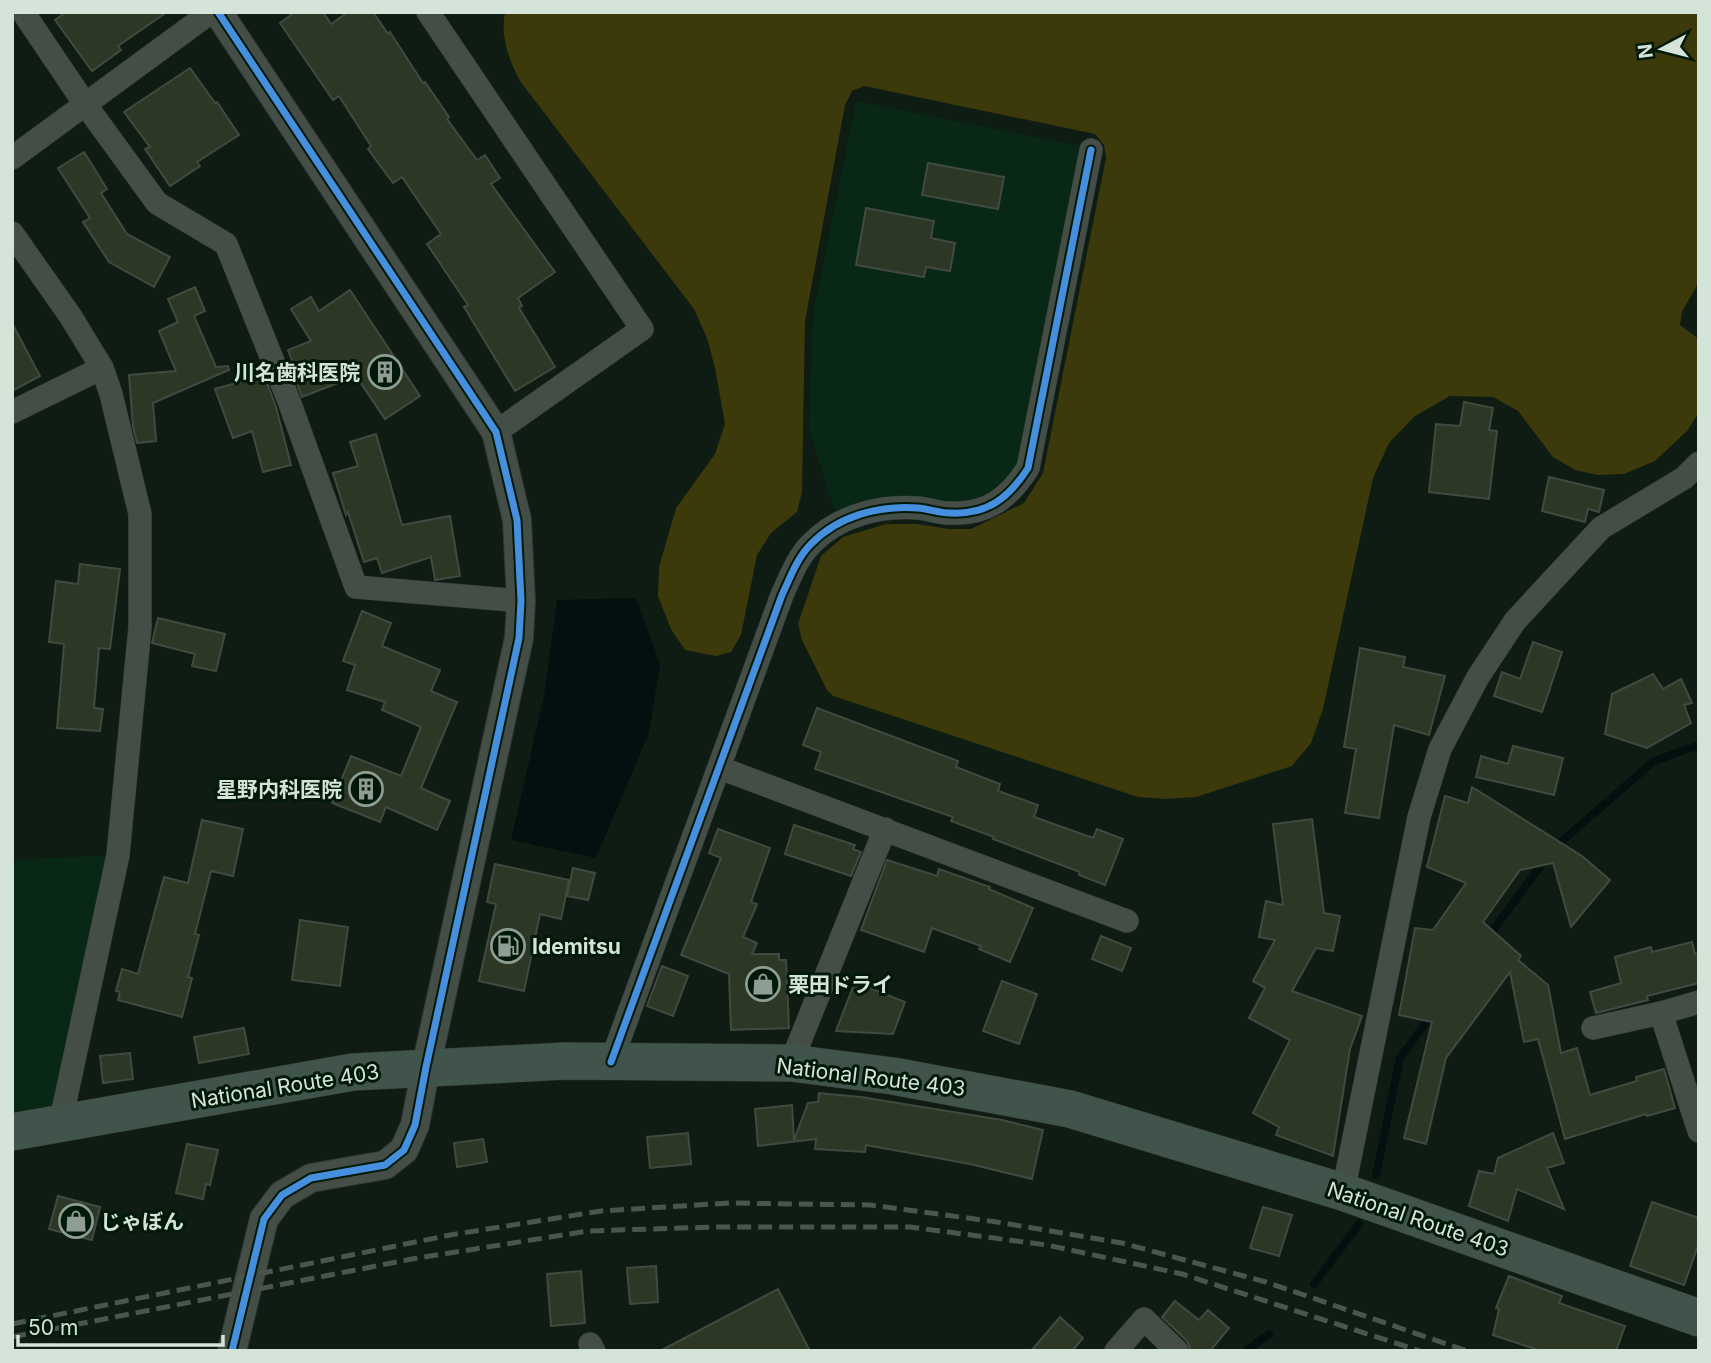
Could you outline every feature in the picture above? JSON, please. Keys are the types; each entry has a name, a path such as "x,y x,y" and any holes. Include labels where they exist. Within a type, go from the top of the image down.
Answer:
{"highway":[{"name":"National Route 403","path":"12,1132 353,1072 426,1067 611,1062 791,1063 893,1076 1070,1109 1343,1192 1699,1318"}],"street":[{"path":"23,12 157,203 226,244 289,401 356,587 521,601"},
{"path":"12,158 211,12"},
{"path":"218,12 496,432 517,520 521,601 519,638 415,1125 404,1150 385,1165 311,1178 282,1195 264,1219 232,1351"},
{"path":"428,12 642,329 496,432"},
{"path":"611,1062 782,595 793,570 809,546 833,524 888,508 918,508 949,513 972,512 995,504 1015,488 1028,468 1091,150"},
{"path":"12,233 72,317 102,368 111,394 139,514 140,627 118,855 60,1125"},
{"path":"12,412 102,368"},
{"path":"1343,1192 1419,817 1440,749 1478,677 1515,621 1601,528 1684,478 1699,463"},
{"path":"720,768 1127,921"},
{"path":"791,1063 885,829"},
{"path":"1593,1028 1699,1002"},
{"path":"1661,1013 1699,1131"},
{"path":"1116,1351 1144,1319 1177,1351"}],"shaded area":[{"path":"505,12 1699,12 1699,282 1682,312 1680,325 1699,339 1699,412 1687,431 1655,461 1624,474 1598,475 1575,470 1553,457 1518,411 1493,397 1450,396 1415,416 1389,443 1373,478 1323,709 1311,743 1292,766 1196,797 1138,797 833,696 827,690 802,640 798,624 821,556 843,537 886,524 971,529 1024,503 1043,473 1106,158 1104,145 1095,134 864,86 852,91 845,105 805,321 802,492 797,512 771,533 757,555 741,635 731,652 716,656 685,650 671,629 658,596 659,567 676,508 715,454 725,424 707,338 694,309 520,81 506,48"},
{"path":"856,101 1085,147 1022,464 1012,483 973,505 835,513 809,429 813,314"},
{"path":"636,598 660,664 649,733 596,858 511,840 544,696 557,600"},
{"path":"118,855 60,1125 12,1132 12,860"}],"building":[{"path":"66,12 167,12 118,46 121,50 92,71 55,20"},
{"path":"295,12 323,12 331,24 348,12 373,12 388,34 390,32 477,160 485,155 500,178 491,184 555,272 518,298 522,306 519,308 555,367 515,391 464,307 468,305 427,244 441,234 402,177 393,183 368,149 371,146 339,96 333,100 280,23"},
{"path":"190,68 239,135 197,162 200,166 170,186 145,149 150,147 124,112"},
{"path":"84,152 107,189 101,193 127,234 170,257 154,287 109,262 83,222 90,218 58,168"},
{"path":"928,163 1004,177 998,209 922,195"},
{"path":"866,208 934,221 931,238 955,243 950,271 926,267 924,277 856,265"},
{"path":"195,287 205,311 194,316 216,367 228,366 229,370 153,403 156,441 137,443 133,427 129,375 176,371 159,331 178,322 168,299"},
{"path":"350,290 420,396 385,419 356,376 302,397 291,368 294,366 288,350 311,341 291,309 311,297 319,311"},
{"path":"12,323 40,376 12,391"},
{"path":"264,375 276,407 291,465 263,472 252,431 233,438 215,389"},
{"path":"1464,402 1493,408 1489,430 1497,431 1489,499 1429,492 1436,424 1460,426"},
{"path":"376,434 402,525 450,516 460,576 435,580 431,557 382,573 377,558 364,562 333,473 358,466 350,442"},
{"path":"1549,477 1604,490 1599,512 1588,509 1585,522 1542,511"},
{"path":"80,564 120,569 110,649 99,648 94,708 103,709 100,731 57,728 64,644 49,642 56,581 78,584"},
{"path":"362,611 391,623 382,646 440,670 431,691 457,702 421,788 450,801 437,830 386,807 380,822 332,803 351,756 401,776 421,727 382,710 385,702 347,690 355,665 343,661"},
{"path":"158,618 225,634 216,671 192,666 195,654 152,643"},
{"path":"1533,642 1562,652 1542,712 1494,696 1502,672 1520,679"},
{"path":"1360,648 1405,657 1403,667 1445,676 1429,735 1394,725 1379,818 1345,813 1356,749 1344,747"},
{"path":"1653,674 1663,689 1681,679 1692,703 1684,705 1691,723 1647,748 1605,734 1612,694"},
{"path":"817,708 958,761 956,767 1000,784 998,791 1038,805 1034,817 1093,838 1097,829 1123,839 1105,885 1079,875 1080,872 951,821 953,817 815,769 821,752 803,745"},
{"path":"1513,746 1563,758 1554,795 1476,777 1481,756 1508,764"},
{"path":"1472,787 1582,856 1610,880 1571,927 1553,863 1520,870 1483,922 1521,956 1518,960 1548,985 1561,1053 1577,1048 1590,1095 1637,1081 1636,1077 1664,1069 1675,1108 1565,1139 1538,1039 1524,1042 1510,972 1446,1058 1426,1144 1404,1138 1432,1022 1399,1015 1415,928 1433,930 1466,883 1427,867 1445,796 1468,803"},
{"path":"1312,819 1324,913 1340,916 1333,951 1316,948 1292,991 1362,1016 1350,1049 1333,1156 1276,1135 1279,1127 1253,1113 1290,1040 1249,1018 1265,988 1253,981 1275,940 1259,937 1266,901 1283,905 1273,824"},
{"path":"202,820 243,829 233,876 211,871 195,934 199,935 188,977 192,978 182,1017 118,1000 120,992 116,991 122,969 138,974 164,877 188,883"},
{"path":"794,825 855,845 853,849 861,852 851,876 785,854"},
{"path":"718,829 770,848 751,902 757,904 743,937 757,943 752,954 779,954 779,960 786,960 789,1028 731,1030 729,974 681,955 721,858 709,853"},
{"path":"887,860 937,876 939,869 990,887 989,889 1033,908 1010,962 979,949 981,946 932,928 924,952 861,930"},
{"path":"495,864 569,880 561,919 540,914 524,991 479,981 496,904 487,902"},
{"path":"573,868 595,873 588,900 567,896"},
{"path":"300,920 348,927 340,986 292,980"},
{"path":"1101,936 1131,948 1122,971 1092,959"},
{"path":"1692,942 1695,954 1699,953 1699,983 1596,1013 1590,992 1621,983 1615,957 1651,947 1652,952"},
{"path":"662,966 688,976 673,1016 647,1006"},
{"path":"1002,981 1037,994 1019,1044 983,1031"},
{"path":"855,982 905,1002 893,1034 836,1031"},
{"path":"244,1028 249,1054 199,1063 194,1037"},
{"path":"130,1053 133,1079 103,1083 100,1056"},
{"path":"819,1093 861,1097 1002,1120 1043,1130 1032,1179 970,1164 866,1145 865,1152 815,1149 816,1139 758,1146 755,1109 792,1105 794,1140 808,1103 818,1102"},
{"path":"688,1133 691,1164 650,1168 647,1137"},
{"path":"1553,1133 1564,1163 1547,1168 1564,1209 1517,1189 1508,1221 1469,1206 1479,1171 1494,1174 1498,1158"},
{"path":"483,1139 487,1162 457,1167 454,1143"},
{"path":"187,1144 218,1150 210,1185 206,1184 203,1199 176,1193"},
{"path":"58,1196 100,1207 92,1240 49,1229"},
{"path":"1652,1202 1699,1218 1699,1243 1684,1285 1630,1266"},
{"path":"1263,1207 1292,1215 1279,1256 1250,1248"},
{"path":"656,1266 658,1302 630,1304 627,1268"},
{"path":"581,1271 585,1323 551,1326 547,1274"},
{"path":"1509,1276 1562,1296 1559,1303 1625,1326 1616,1351 1541,1351 1493,1335 1499,1309 1496,1308"},
{"path":"778,1289 810,1351 660,1351"},
{"path":"1175,1301 1199,1320 1208,1310 1229,1328 1210,1351 1191,1351 1187,1341 1162,1317"},
{"path":"1060,1317 1083,1338 1072,1351 1031,1351"}],"waterway":[{"path":"1488,937 1554,848 1654,761 1699,745"},
{"path":"1376,1175 1400,1058 1433,1013"},
{"path":"1314,1284 1359,1224"},
{"path":"1246,1351 1269,1334"}],"railway":[{"path":"12,1324 450,1235 601,1211 730,1203 871,1205 1122,1243 1266,1282 1467,1351"},
{"path":"12,1337 412,1259 588,1231 716,1227 910,1227 1047,1245 1182,1274 1420,1351"}],"cycle path":[{"path":"218,12 496,432 517,520 521,601 519,638 415,1125 404,1150 385,1165 311,1178 282,1195 264,1219 232,1351"},
{"path":"611,1062 782,595 802,555 822,534 860,514 889,508 946,513 963,513 986,508 1005,496 1028,468 1091,150"}],"place":[{"name":"川名歯科医院","path":"385,372"},
{"name":"星野内科医院","path":"366,789"},
{"name":"Idemitsu","path":"508,946"},
{"name":"栗田ドライ","path":"763,984"},
{"name":"じゃぼん","path":"76,1221"}]}
